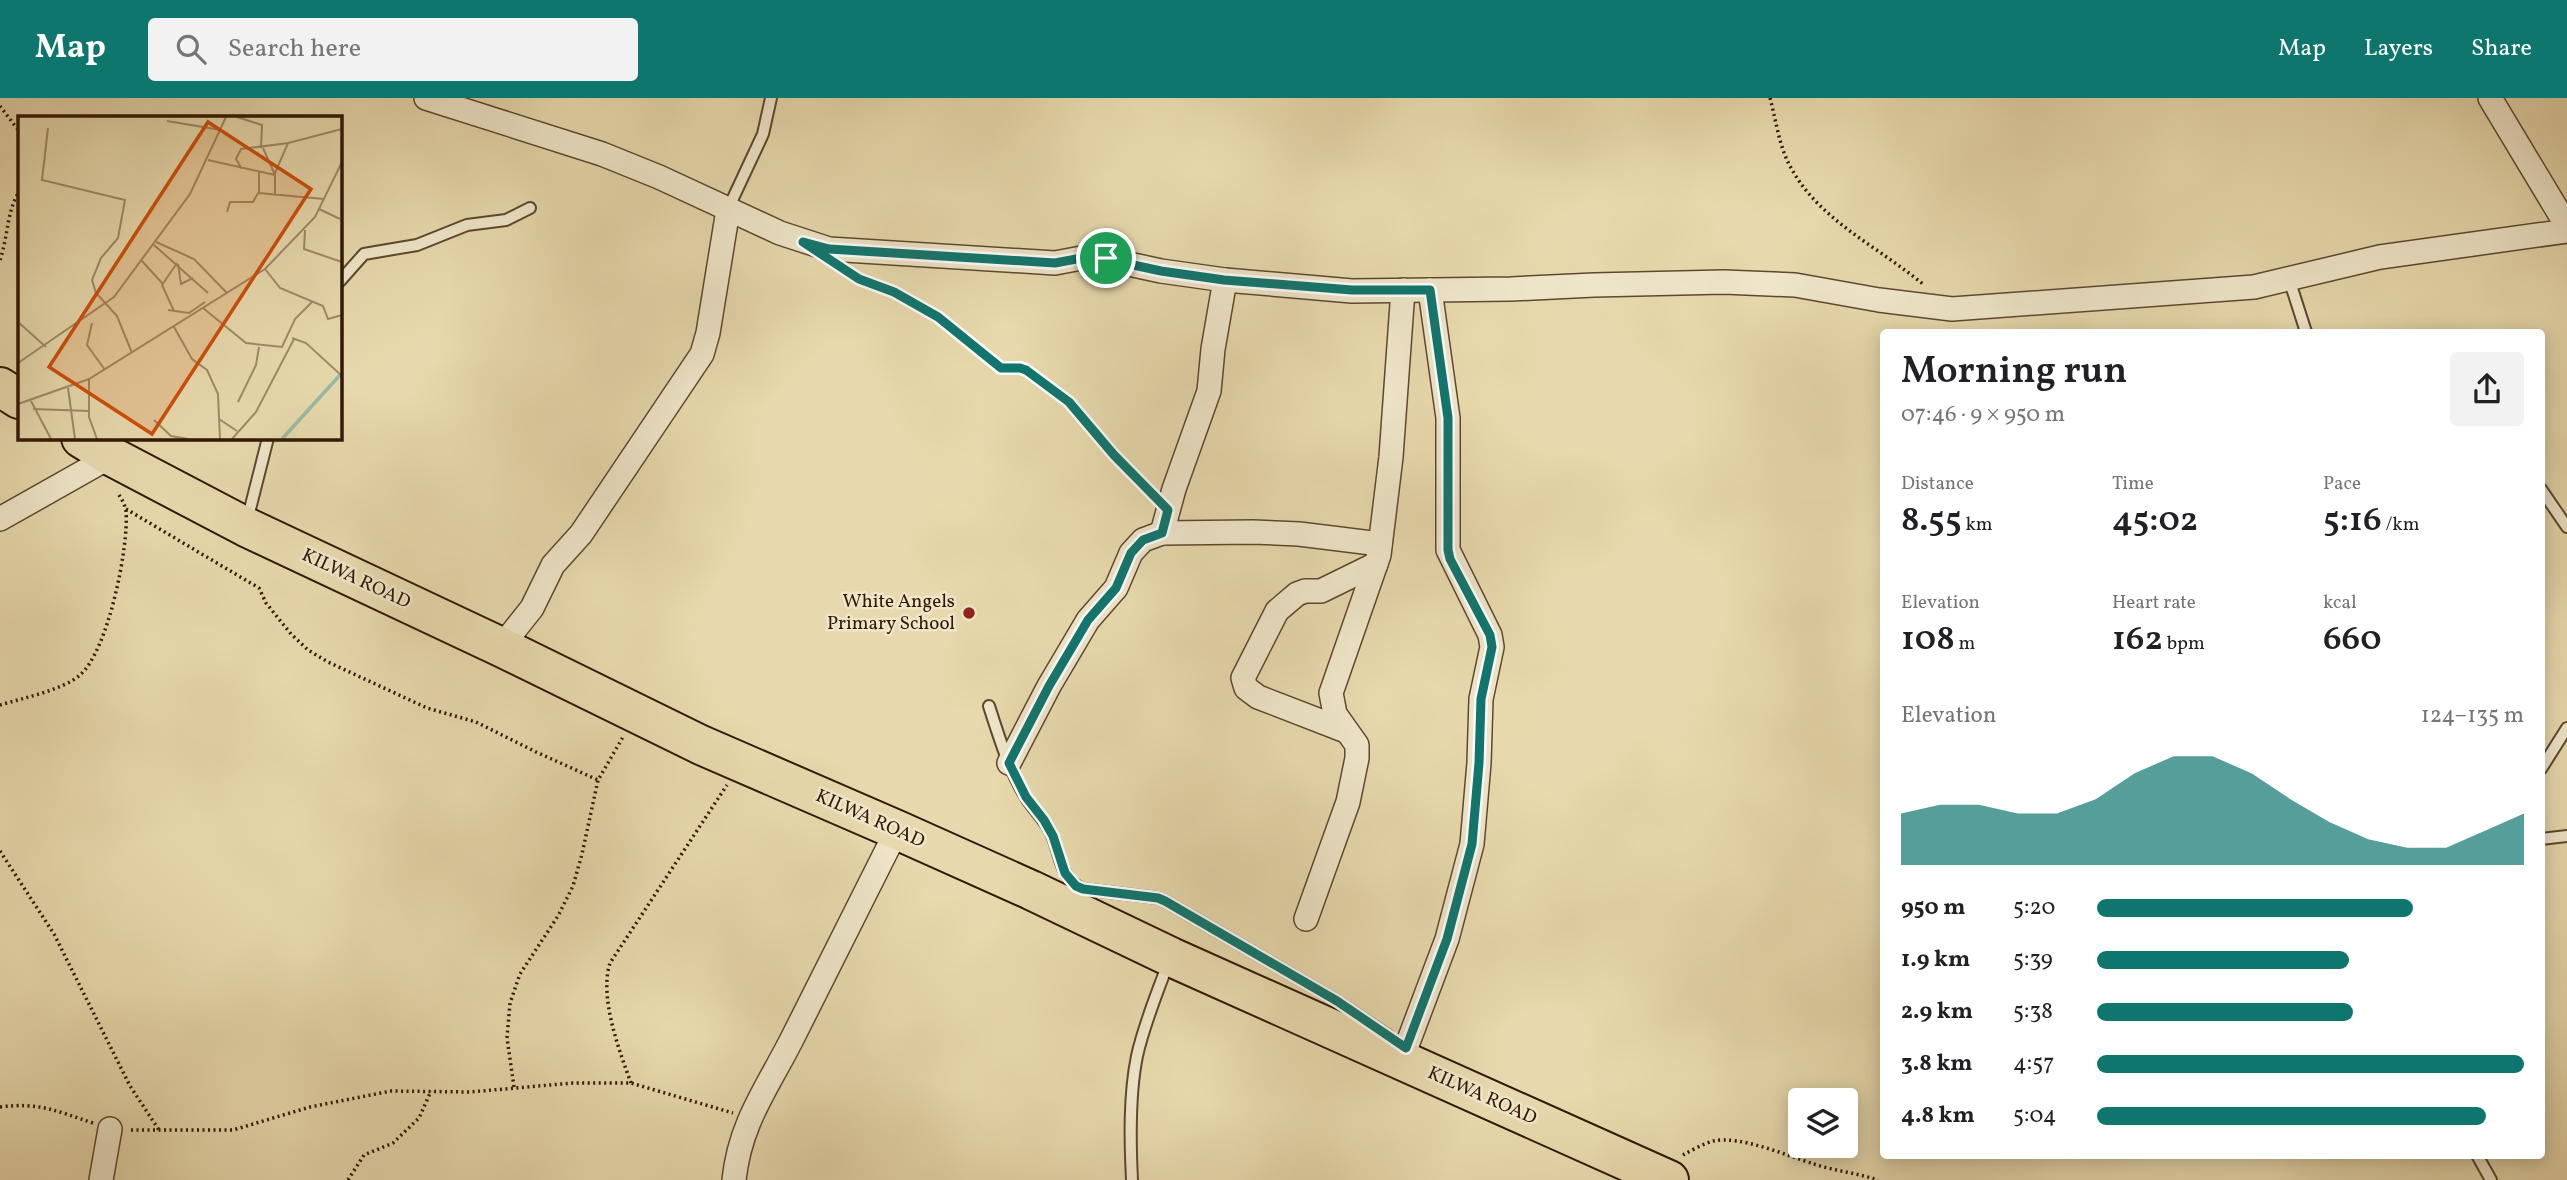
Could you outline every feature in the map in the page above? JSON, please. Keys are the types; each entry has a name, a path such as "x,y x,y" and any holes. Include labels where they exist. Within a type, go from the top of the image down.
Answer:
{"highway":[{"path":"0,387 18,398"},
{"name":"KILWA ROAD","path":"96,451 246,527 742,763 1031,890 1171,957 1402,1054 1667,1179"}],"street":[{"path":"426,98 602,154 791,237 829,249 1055,263 1092,256 1161,271 1224,280 1352,290 1724,282 1795,285 1879,300 1952,309 2254,287 2380,257 2567,228 2490,98"},
{"path":"501,647 532,608 553,565 581,534 702,354 708,333 728,210"},
{"path":"1162,533 1209,391 1224,280"},
{"path":"1306,919 1348,802 1357,758 1357,745 1335,714 1331,693 1378,554 1391,457 1403,290"},
{"path":"1402,1054 1447,939 1472,844 1481,699 1492,647 1490,635 1450,559 1448,550 1448,418 1430,290"},
{"path":"0,519 96,451"},
{"path":"1009,763 1049,686 1088,620 1116,588 1131,553 1143,540 1162,533 1300,534 1378,554"},
{"path":"1346,731 1258,697 1246,688 1243,678 1277,611 1297,593 1321,591 1378,554"},
{"path":"734,1180 749,1117 782,1060 897,830"},
{"path":"100,1180 110,1129"}],"lane":[{"path":"728,210 763,134 771,98"},
{"path":"341,280 363,254 417,245 467,225 506,220 530,208"},
{"path":"2289,279 2305,329"},
{"path":"246,527 268,439"},
{"path":"2545,495 2567,527"},
{"path":"989,706 1009,763 1026,797 1053,836 1065,873 1076,886 1165,901 1337,1001 1402,1054"},
{"path":"2545,763 2567,728"},
{"path":"2545,839 2567,836"},
{"path":"1132,1180 1133,1087 1137,1058 1146,1021 1171,957"},
{"path":"2479,1159 2491,1180"}],"path":[{"path":"1770,98 1784,154 1810,195 1852,233 1897,262 1952,309"},
{"path":"0,106 18,130"},
{"path":"0,260 8,237 12,204 18,194"},
{"path":"843,267 859,279 894,292 938,317 1001,368 1026,370 1069,402 1114,455 1168,510"},
{"path":"0,705 70,681 86,670 94,657 118,590 126,509 96,451"},
{"path":"126,509 259,588 266,603 292,634 308,650 328,662 427,708 476,722 598,780"},
{"path":"514,1087 507,1038 510,1003 520,974 558,916 573,886 598,780 636,713"},
{"path":"631,1083 616,1040 607,987 610,963 742,763"},
{"path":"0,851 54,934 130,1086 159,1130"},
{"path":"0,1107 39,1105 110,1129 233,1130 310,1107 391,1091 470,1092 572,1083 631,1083 749,1117"},
{"path":"348,1180 364,1154 393,1143 410,1128 419,1118 431,1091"},
{"path":"1667,1179 1682,1156 1714,1141 1727,1141 1777,1151 1816,1165 1878,1180"}],"place":[{"name":"White Angels Primary School","path":"969,613"}],"route":[{"path":"803,242 829,249 956,258 1055,263 1079,257 1106,258 1161,271 1224,280 1352,290 1430,290 1448,418 1448,550 1450,559 1490,635 1492,647 1481,699 1472,844 1465,877 1447,939 1406,1048 1337,1001 1165,901 1083,889 1068,878 1053,836 1026,797 1009,763 1049,686 1088,620 1116,588 1137,545 1162,533 1168,510 1092,431 1069,402 1026,370 1004,369 992,363 938,317 894,292 859,279 803,242"}]}
